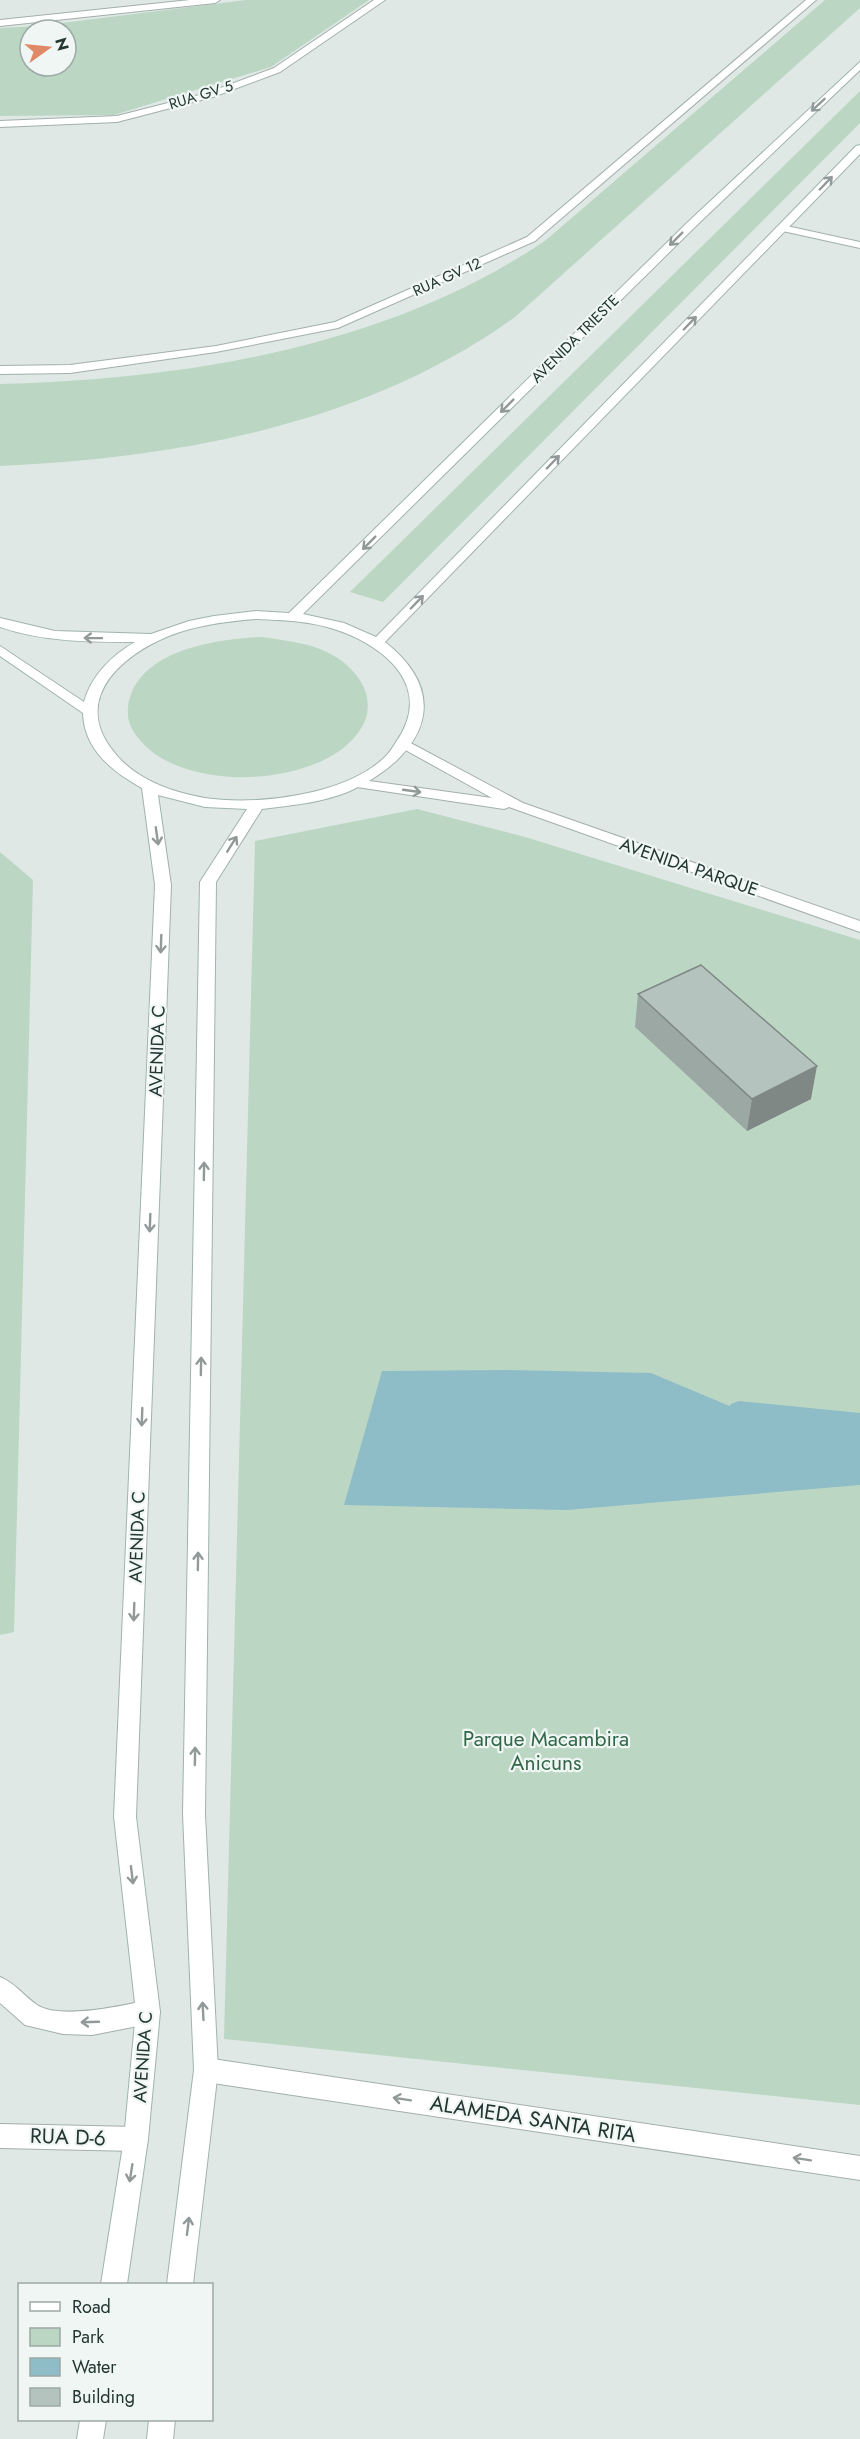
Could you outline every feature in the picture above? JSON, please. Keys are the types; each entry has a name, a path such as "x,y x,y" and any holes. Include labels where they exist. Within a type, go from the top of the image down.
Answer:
{"street":[{"path":"0,23 215,0"},
{"name":"RUA GV 5","path":"0,124 117,119 210,95 278,70 380,0"},
{"name":"RUA GV 12","path":"0,370 81,368 216,349 338,325 531,239 811,0"},
{"name":"AVENIDA TRIESTE","path":"293,617 694,222 860,65"},
{"path":"376,644 860,148"},
{"path":"782,228 860,245"},
{"path":"256,615 293,617 339,626 388,652 405,670 416,690 418,712 405,744 384,765 355,783 337,790 298,801 256,806 198,802 149,787 123,772 104,753 92,733 90,712 95,691 108,671 125,655 152,638 219,618 256,615"},
{"path":"0,622 16,629 55,637 152,638"},
{"path":"0,650 90,712"},
{"name":"AVENIDA PARQUE","path":"405,744 518,806 860,926"},
{"name":"AVENIDA PARQUE","path":"355,783 518,806"},
{"name":"AVENIDA C","path":"114,2283 136,2139 148,2012 125,1817 163,885 149,787"},
{"path":"180,2283 206,2070 194,1814 208,882 256,806"},
{"path":"0,1988 33,2017 63,2022 92,2023 148,2012"},
{"name":"ALAMEDA SANTA RITA","path":"206,2070 860,2168"},
{"name":"RUA D-6","path":"0,2136 136,2139"},
{"path":"90,2439 93,2421"},
{"path":"160,2439 162,2421"}],"green space":[{"path":"246,0 369,0 271,67 114,115 0,116 0,28 18,27 18,78 78,78 78,21"},
{"path":"825,0 860,0 860,8 515,317 458,354 398,384 334,409 269,429 202,444 135,454 67,462 0,466 0,384 71,381 142,374 214,364 284,350 354,331 421,307 485,277 546,240"},
{"path":"860,91 860,123 383,602 350,592"},
{"path":"262,637 320,649 344,663 354,672 362,683 368,707 365,720 358,733 345,747 308,767 264,776 242,777 202,773 181,767 153,753 138,738 129,720 129,703 140,678 153,666 187,649 226,640"},
{"name":"Parque Macambira Anicuns","path":"417,809 525,837 860,940 860,2105 224,2039 255,841"},
{"path":"0,852 33,880 14,1632 0,1635"}],"water":[{"path":"508,1370 651,1373 739,1410 860,1422 860,1485 567,1510 344,1505 382,1371"}],"building":[{"path":"701,965 817,1066 752,1099 638,994"}],"waterway":[{"path":"739,1410 860,1422"}]}
